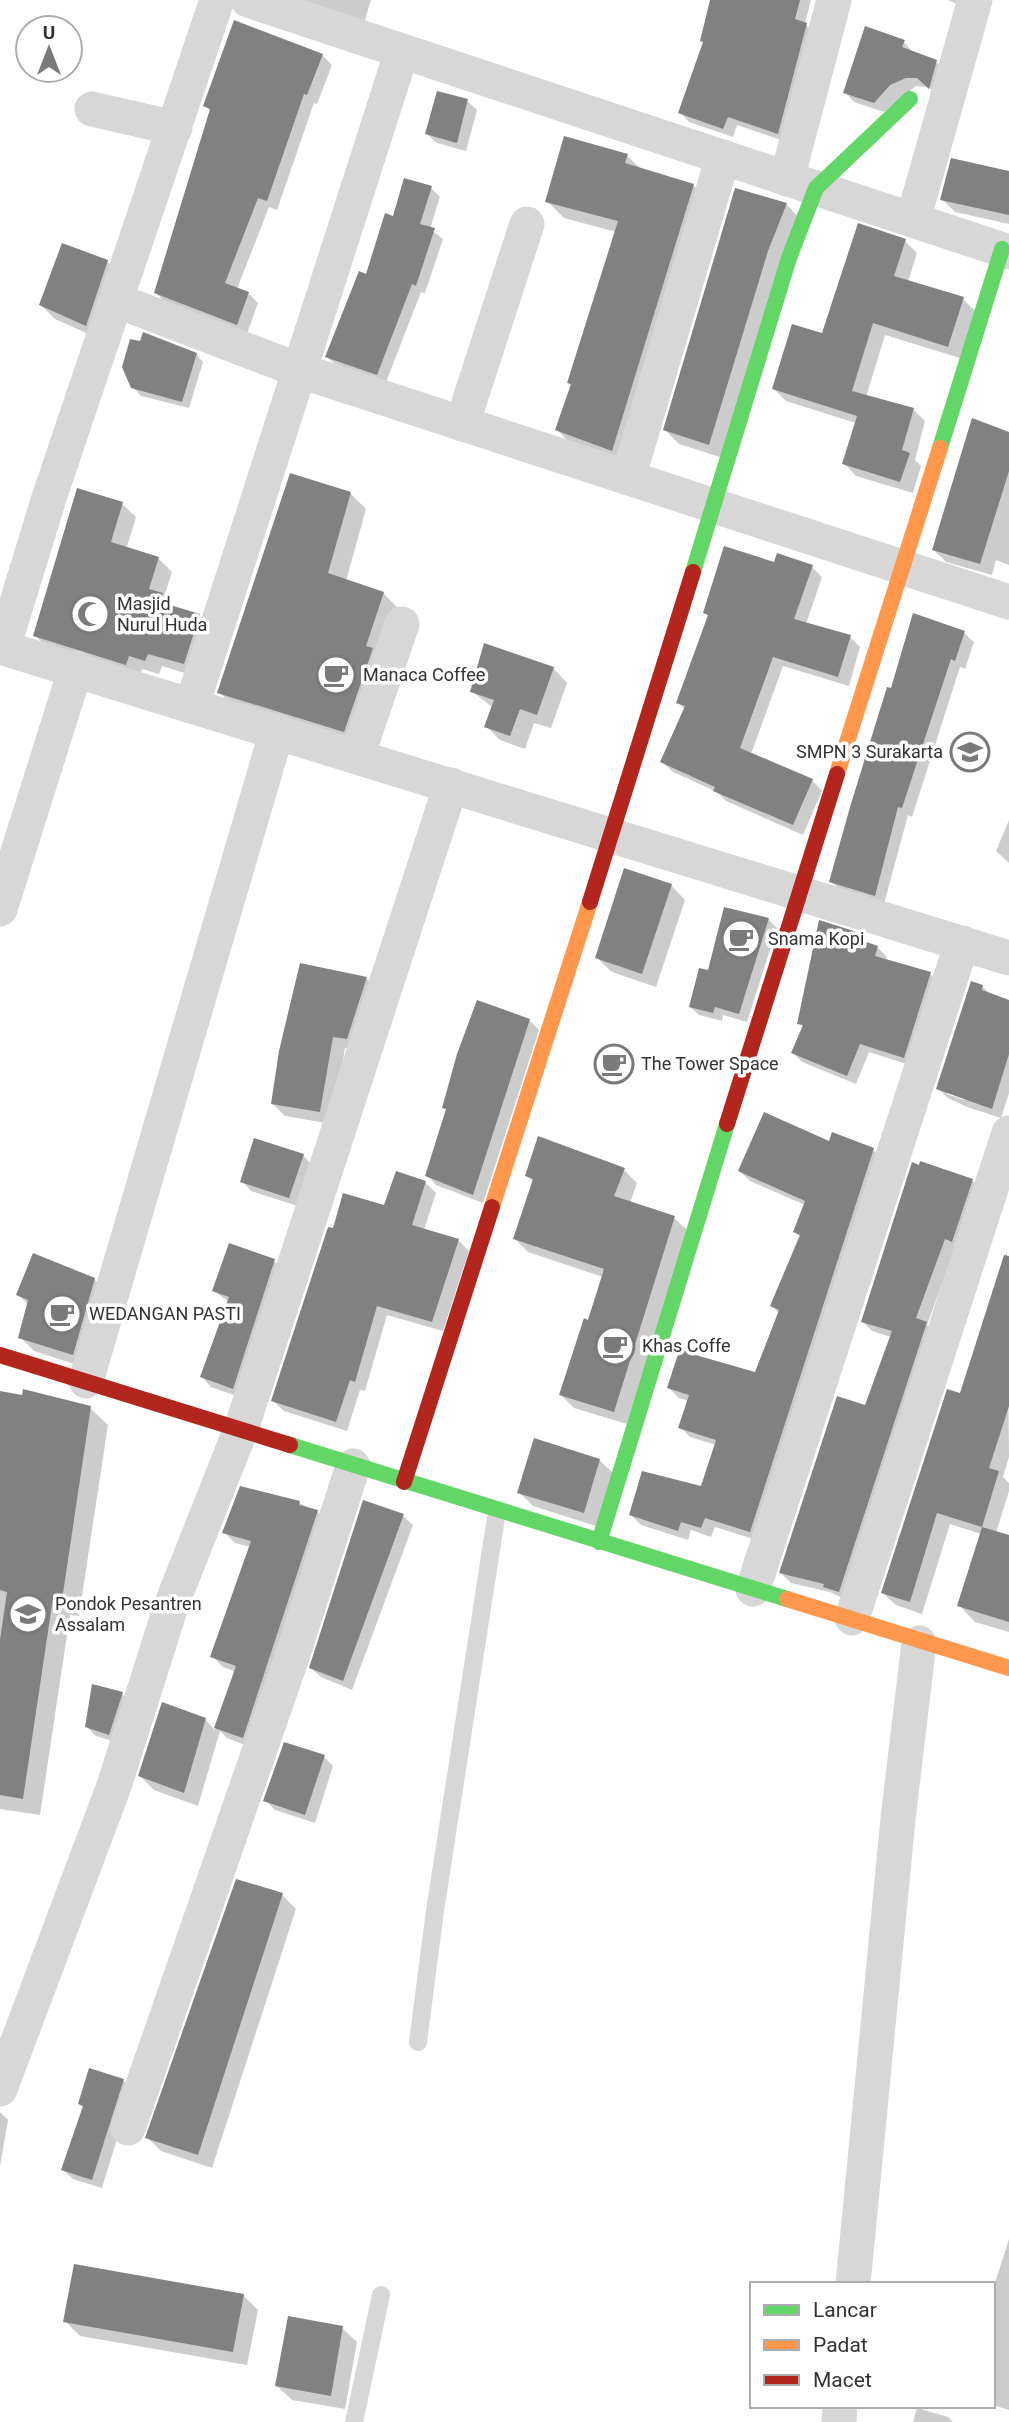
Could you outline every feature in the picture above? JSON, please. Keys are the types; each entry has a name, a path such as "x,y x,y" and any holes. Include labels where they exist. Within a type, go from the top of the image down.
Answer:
{"street":[{"path":"217,0 1,648 76,668 612,835 667,855 1009,958"},
{"path":"404,1482 612,835 714,506 762,340 802,183 834,0"},
{"path":"913,220 975,0"},
{"path":"268,3 402,51 1006,251 903,568 634,1421 599,1542"},
{"path":"192,705 402,51"},
{"path":"802,183 910,99"},
{"path":"92,108 175,128"},
{"path":"628,478 723,158"},
{"path":"462,424 527,223"},
{"path":"118,301 301,371 1009,602"},
{"path":"357,756 402,624"},
{"path":"0,909 76,668"},
{"path":"86,1381 277,731"},
{"path":"0,2089 114,1786 172,1603 241,1429 451,785"},
{"path":"753,1589 962,943"},
{"path":"852,1618 1009,1133"},
{"path":"0,1355 497,1511 852,1618 919,1643 1009,1668"},
{"path":"128,2128 292,1657 352,1466"},
{"path":"853,2282 898,1819 919,1643"}],"lane":[{"path":"418,2042 435,1911 497,1511"},
{"path":"354,2422 381,2295"}],"building":[{"path":"710,0 800,0 795,19 807,23 778,134 728,117 723,129 678,113 703,42 700,41"},
{"path":"234,20 323,54 307,95 304,94 267,201 258,198 225,283 249,292 237,325 154,293 210,109 203,106"},
{"path":"865,26 905,40 902,47 937,60 929,89 917,78 906,78 890,85 874,103 843,93"},
{"path":"437,91 468,99 457,143 425,134"},
{"path":"564,136 628,154 625,163 694,184 612,451 555,430 618,221 545,202"},
{"path":"951,158 1009,171 1009,215 940,200"},
{"path":"404,178 432,186 420,224 435,228 416,286 412,284 377,375 325,357 359,271 366,274 385,213 393,216"},
{"path":"735,188 787,203 768,251 709,445 663,430"},
{"path":"858,223 906,239 894,276 964,297 948,347 873,323 852,391 914,408 902,450 910,453 900,482 842,464 857,416 772,389 792,324 822,333"},
{"path":"62,243 108,260 86,326 39,305"},
{"path":"143,332 197,353 182,402 131,388 122,367 130,339 140,341"},
{"path":"972,418 1009,432 1009,471 980,564 932,550"},
{"path":"290,473 351,492 328,573 384,592 366,646 373,648 344,732 217,693"},
{"name":"Masjid Nurul Huda","path":"77,488 123,502 111,542 159,557 149,589 163,593 160,602 200,614 184,664 148,654 145,661 129,656 126,665 33,636"},
{"path":"724,546 774,562 777,553 813,565 794,619 851,635 838,677 773,657 740,748 813,779 793,825 713,791 715,787 660,762 685,706 676,703 708,615 703,613"},
{"path":"913,613 965,631 955,661 951,659 902,808 898,807 875,896 829,882 887,687 891,688"},
{"path":"484,643 554,667 537,715 520,709 510,736 484,727 494,700 470,692"},
{"path":"624,868 672,884 642,974 595,958"},
{"path":"724,907 769,918 739,1014 715,1007 713,1013 689,1007 699,968 708,970"},
{"path":"819,920 857,932 855,938 878,946 875,956 931,972 904,1058 860,1044 847,1076 791,1053 803,1025 797,1024"},
{"path":"300,963 367,977 347,1039 333,1037 320,1112 271,1104 279,1051"},
{"path":"971,981 983,985 982,990 1009,1000 1009,1054 992,1109 936,1089"},
{"path":"477,1000 530,1019 473,1195 425,1176 446,1109 442,1108 457,1054"},
{"path":"764,1112 829,1141 832,1132 874,1148 750,1532 705,1518 701,1528 681,1522 678,1531 629,1515 642,1471 701,1486 716,1440 678,1428 689,1395 667,1388 681,1345 693,1349 692,1354 755,1372 779,1310 770,1306 800,1235 793,1232 805,1201 738,1171"},
{"path":"538,1136 625,1168 614,1196 675,1216 614,1412 559,1395 584,1318 588,1320 604,1269 513,1239 533,1179 525,1176"},
{"path":"254,1138 304,1154 289,1198 240,1182"},
{"path":"920,1161 973,1179 952,1242 945,1239 916,1318 927,1322 839,1592 823,1587 824,1584 779,1573 837,1396 865,1405 892,1331 861,1322 912,1162 919,1165"},
{"path":"396,1171 426,1181 412,1225 459,1239 432,1322 377,1306 355,1382 350,1380 336,1422 271,1401 328,1227 333,1228 343,1193 384,1205"},
{"path":"229,1243 275,1259 233,1389 200,1377 229,1297 212,1291"},
{"name":"WEDANGAN PASTI","path":"33,1253 95,1278 73,1355 18,1338 28,1300 16,1295"},
{"path":"1004,1255 1009,1256 1009,1406 989,1468 999,1471 982,1527 937,1513 910,1602 881,1593 947,1389 960,1393"},
{"name":"Pondok Pesantren Assalam","path":"23,1389 91,1406 62,1600 53,1598 23,1799 0,1795 0,1640 7,1592 0,1590 0,1391 22,1395"},
{"path":"534,1438 600,1459 584,1513 517,1493"},
{"path":"240,1486 300,1501 299,1505 318,1510 243,1738 214,1728 236,1666 210,1657 251,1541 222,1533"},
{"path":"363,1500 404,1514 343,1681 309,1668"},
{"path":"982,1527 1009,1535 1009,1622 957,1606"},
{"path":"92,1684 123,1692 109,1735 85,1727"},
{"path":"162,1702 206,1718 184,1793 138,1776"},
{"path":"284,1742 325,1755 305,1815 263,1801"},
{"path":"236,1879 283,1893 198,2155 145,2138"},
{"path":"89,2068 124,2079 92,2180 61,2170 83,2106 78,2104"},
{"path":"74,2264 244,2294 233,2352 63,2322"},
{"path":"288,2316 343,2326 331,2396 275,2386"}],"traffic: fast":[{"path":"693,572 789,258 816,188 910,99"},
{"path":"940,448 1002,249"},
{"path":"599,1542 727,1124"},
{"path":"290,1445 787,1599"}],"traffic: slow":[{"path":"837,774 940,448"},
{"path":"492,1207 590,902"},
{"path":"787,1599 1009,1668"}],"traffic: jam":[{"path":"590,902 693,572"},
{"path":"727,1124 837,774"},
{"path":"404,1482 492,1207"},
{"path":"0,1355 290,1445"}],"place":[{"name":"Masjid Nurul Huda","path":"90,614"},
{"name":"Manaca Coffee","path":"336,675"},
{"name":"SMPN 3 Surakarta","path":"970,752"},
{"name":"Snama Kopi","path":"741,939"},
{"name":"The Tower Space","path":"614,1064"},
{"name":"WEDANGAN PASTI","path":"62,1314"},
{"name":"Khas Coffe","path":"615,1346"},
{"name":"Pondok Pesantren Assalam","path":"28,1614"}]}
